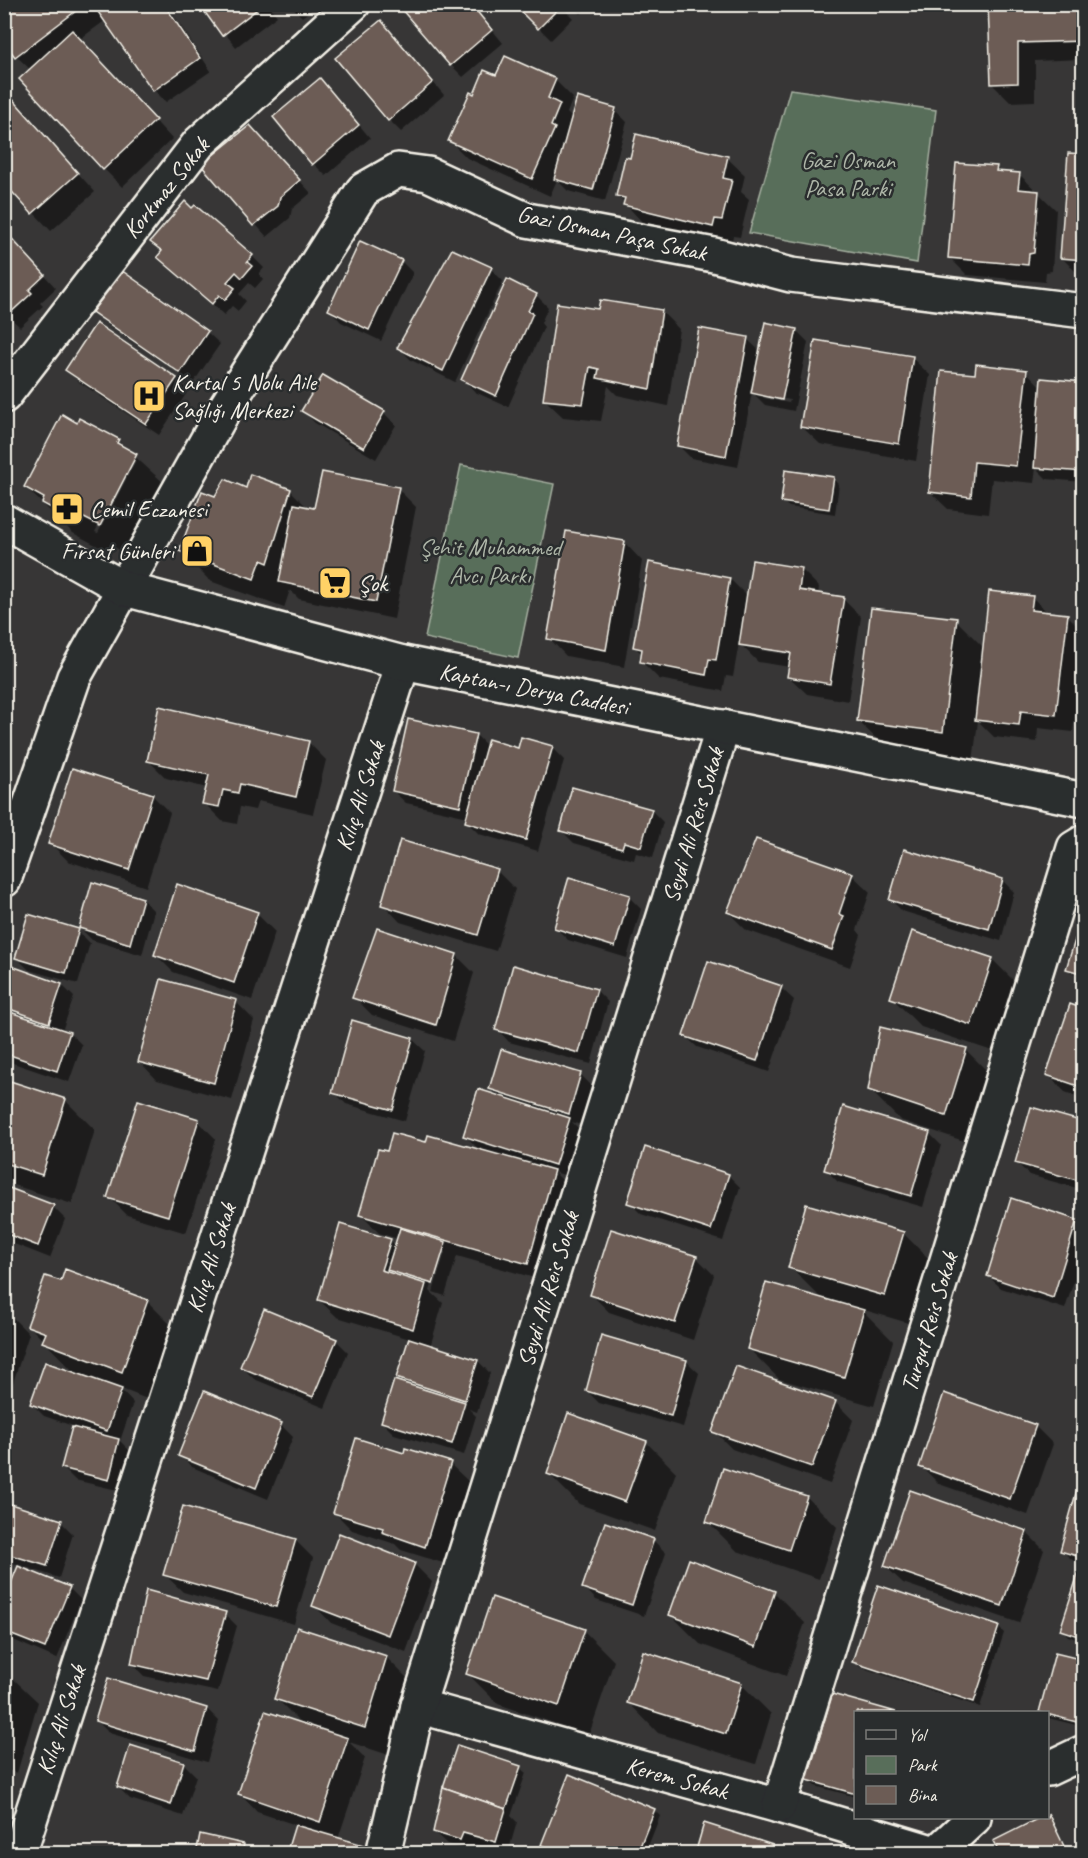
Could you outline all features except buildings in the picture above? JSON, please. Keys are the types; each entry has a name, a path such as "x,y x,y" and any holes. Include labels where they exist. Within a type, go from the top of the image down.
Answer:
{"street":[{"name":"Korkmaz Sokak","path":"4,396 199,143 352,4"},
{"name":"Gazi Osman Paşa Sokak","path":"4,880 74,677 224,410 363,190 398,170 428,174 527,220 714,255 791,275 1083,311"},
{"name":"Kaptan-ı Derya Caddesi","path":"4,521 125,589 403,663 1083,800"},
{"name":"Kılıç Ali Sokak","path":"20,1854 403,663"},
{"name":"Seydi Ali Reis Sokak","path":"383,1854 418,1706 723,727"},
{"name":"Turgut Reis Sokak","path":"779,1806 1074,848 1083,842"},
{"name":"Kerem Sokak","path":"418,1706 779,1806 935,1853"},
{"path":"1049,1768 1083,1752"},
{"path":"935,1853 973,1819"}],"green space":[{"name":"Gazi Osman Pasa Parki","path":"790,89 936,110 917,263 749,233"},
{"name":"Şehit Muhammed Avcı Parkı","path":"461,465 554,484 518,658 425,638"}],"place":[{"name":"Kartal 5 Nolu Aile Sağlığı Merkezi","path":"149,396"},
{"name":"Cemil Eczanesi","path":"67,509"},
{"name":"Fırsat Günleri","path":"197,551"},
{"name":"Şok","path":"335,583"}]}
